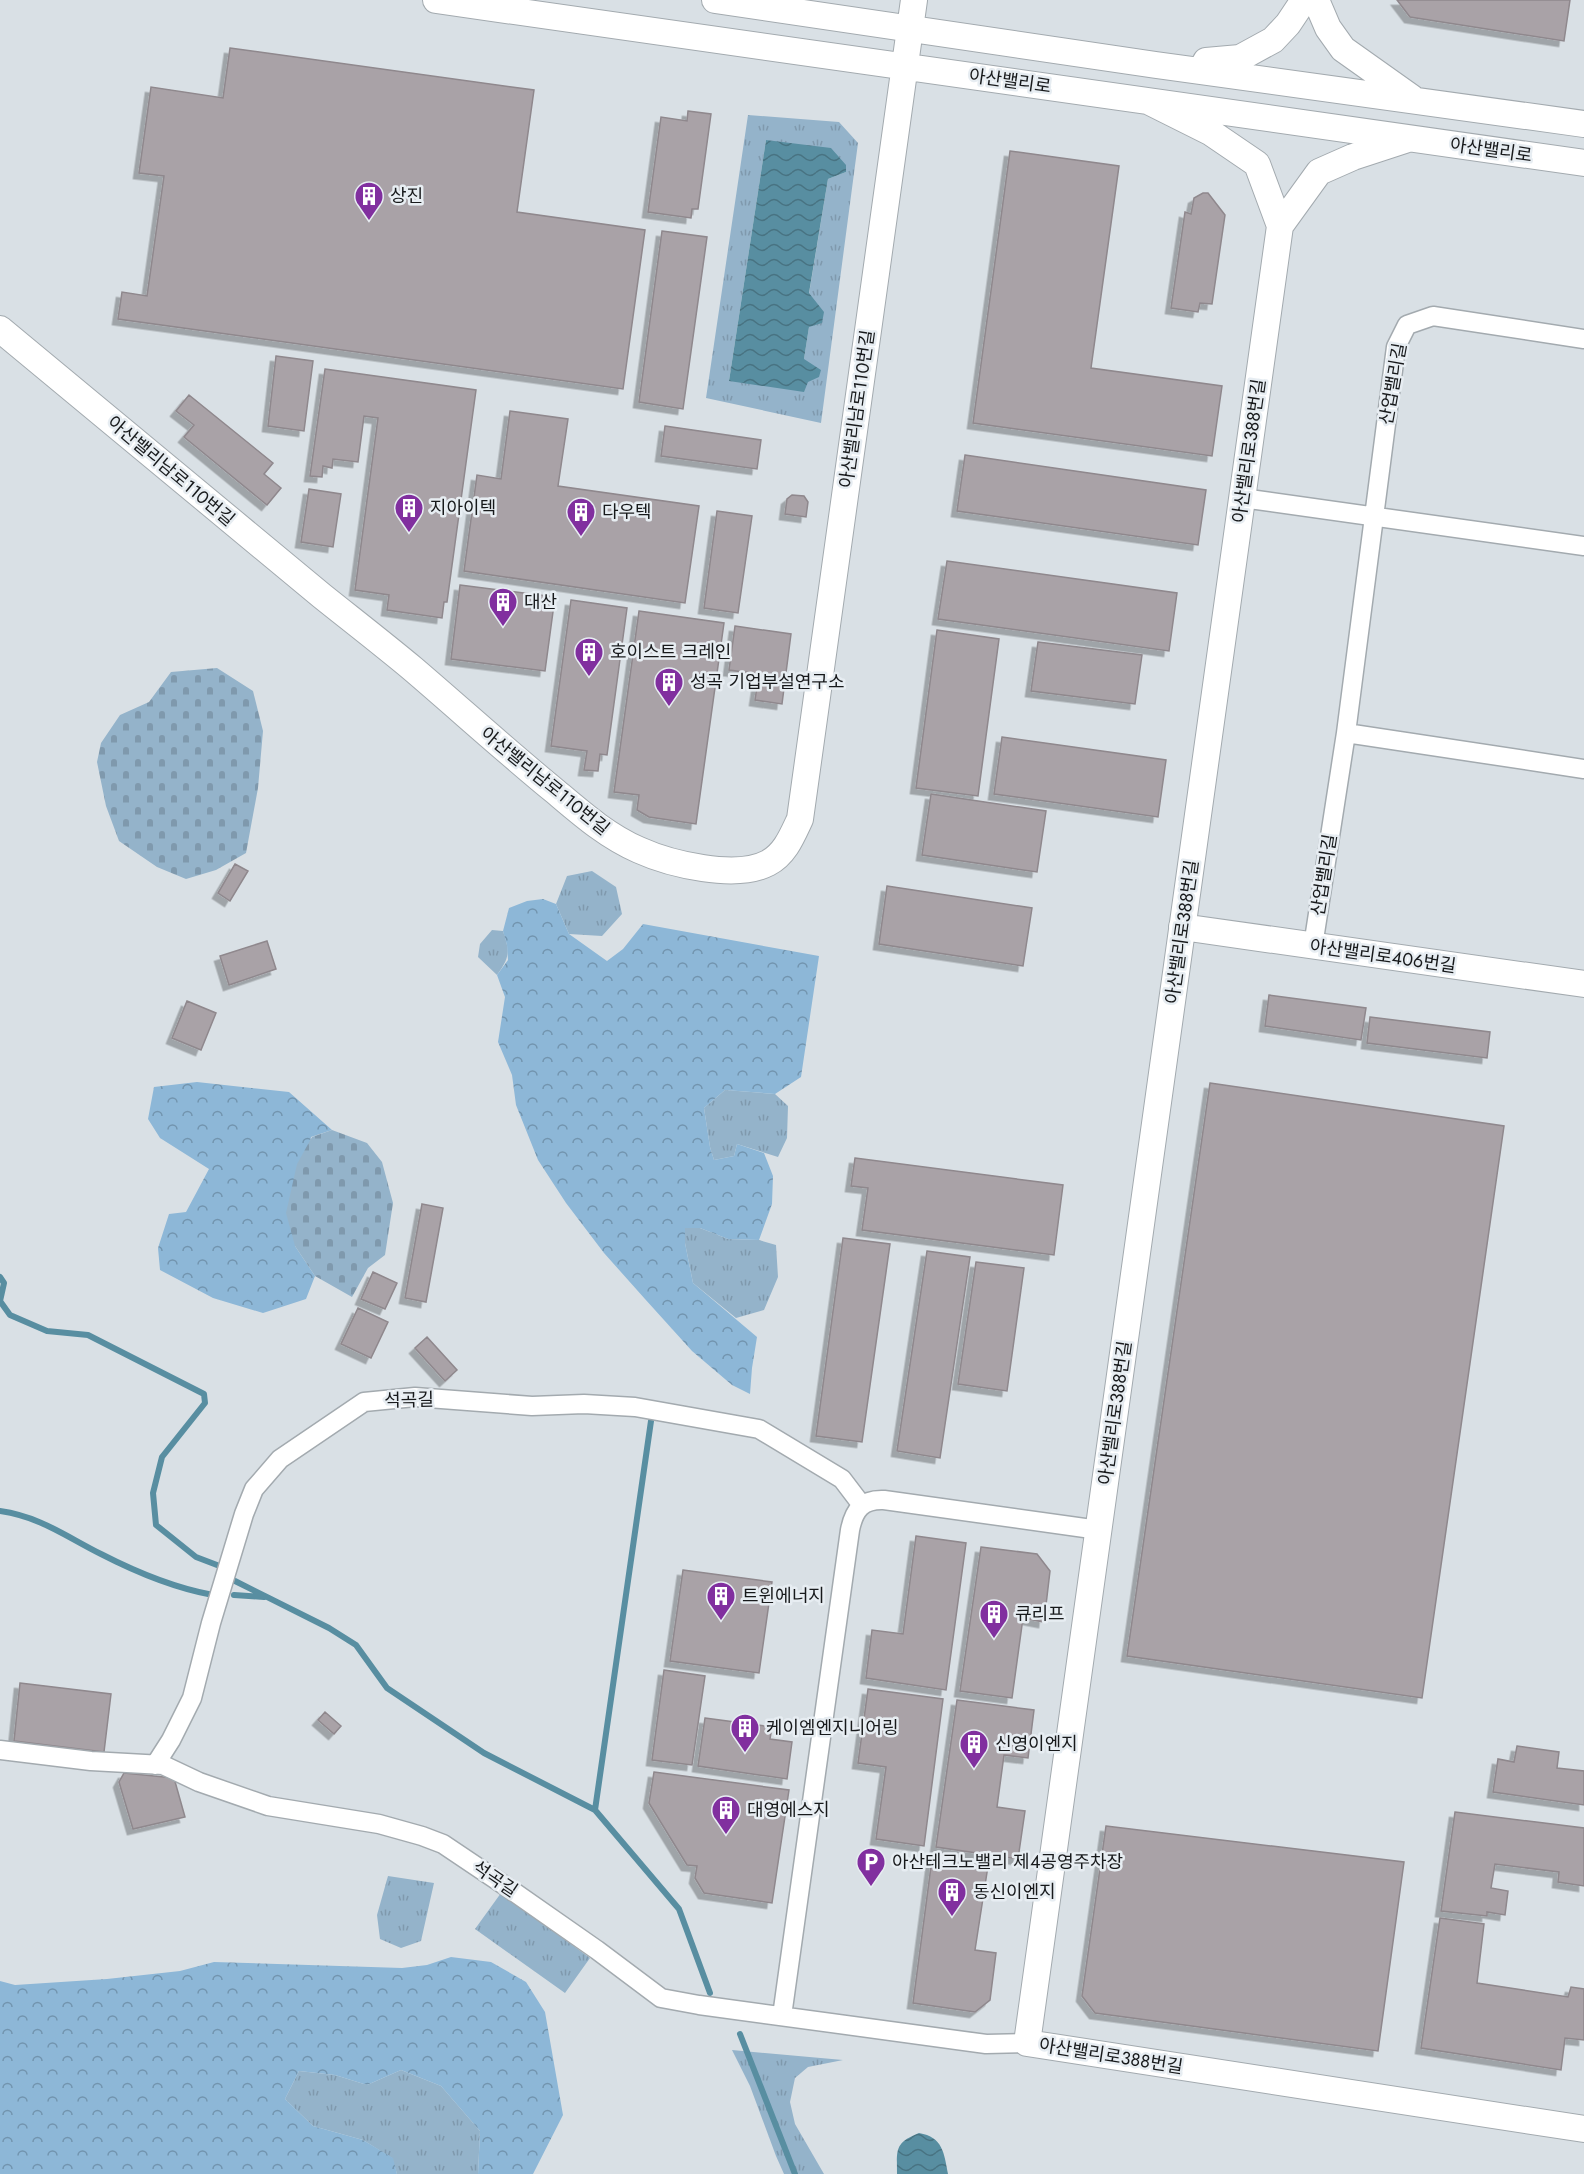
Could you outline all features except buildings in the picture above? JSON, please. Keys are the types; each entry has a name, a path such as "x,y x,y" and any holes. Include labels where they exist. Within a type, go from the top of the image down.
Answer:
{"street":[{"name":"아산밸리로","path":"436,0 1584,163"},
{"name":"아산밸리로","path":"715,0 1156,65 1584,124"},
{"name":"아산밸리남로110번길","path":"0,329 413,670 501,747 603,831 659,858 724,870 749,870 768,863 781,854 800,819 914,0"},
{"path":"1156,65 1240,58 1273,40 1288,24 1304,0"},
{"path":"1316,0 1328,28 1343,49 1416,100"},
{"path":"1150,102 1210,132 1257,164 1280,226"},
{"path":"1280,226 1319,172 1353,157 1411,138"},
{"name":"아산밸리로388번길","path":"1280,226 1028,2043 1584,2129"},
{"name":"산업밸리길","path":"1313,946 1346,733 1372,517 1396,347 1407,325 1432,316 1584,339"},
{"path":"1242,498 1584,546"},
{"path":"1346,733 1584,769"},
{"name":"아산밸리로406번길","path":"1182,927 1584,984"},
{"name":"석곡길","path":"155,1765 171,1740 192,1698 211,1623 244,1514 254,1489 280,1459 364,1402 415,1397 532,1406 584,1404 635,1407 759,1429 842,1479 861,1504"},
{"path":"782,2016 850,1530 856,1511 861,1504 884,1500 1099,1530"},
{"name":"석곡길","path":"0,1750 91,1761 163,1765 199,1782 268,1806 379,1824 422,1836 443,1844 504,1885 661,1998 986,2044 1028,2043"}],"green space":[{"path":"748,115 839,122 858,143 821,423 706,398","holes":["766,140 846,172 828,179 809,294 809,327 804,359 729,381"]},
{"path":"217,668 253,691 263,731 258,788 246,853 216,870 186,879 157,867 119,841 106,806 97,762 101,743 120,715 149,702 171,672"},
{"path":"592,871 616,887 622,914 602,936 569,934 556,904 567,876"},
{"path":"543,899 556,904 569,934 607,961 623,949 643,924 819,956 801,1077 775,1094 725,1090 704,1108 714,1160 734,1156 737,1144 764,1153 773,1176 772,1204 759,1240 728,1239 700,1228 685,1228 685,1243 693,1283 757,1337 750,1394 732,1385 692,1351 604,1253 566,1203 538,1160 516,1105 512,1075 498,1042 505,997 497,975 508,960 503,931 509,908 527,901"},
{"path":"492,930 503,931 508,949 506,959 497,975 478,957 480,944"},
{"path":"197,1082 289,1092 332,1130 311,1137 295,1246 315,1276 306,1299 263,1313 213,1298 160,1270 158,1248 169,1214 186,1212 209,1169 160,1138 148,1119 154,1087"},
{"path":"725,1090 775,1094 788,1106 787,1138 778,1157 737,1144 734,1156 714,1160 704,1108"},
{"path":"332,1130 367,1143 382,1162 393,1203 385,1255 368,1268 352,1297 315,1276 295,1246 286,1213 297,1164 312,1137"},
{"path":"685,1228 700,1228 728,1239 759,1240 776,1245 778,1277 764,1310 736,1318 693,1283 685,1243"},
{"path":"388,1876 434,1883 421,1941 401,1948 380,1939 377,1915"},
{"path":"501,1893 590,1958 565,1993 475,1929"},
{"path":"451,1957 491,1962 526,1982 545,2012 563,2115 533,2174 478,2174 480,2131 441,2086 401,2070 367,2085 335,2075 299,2071 285,2099 313,2126 363,2140 393,2158 397,2174 0,2174 0,1981 15,1985 107,1979 180,1971 214,1962 402,1968 427,1965"},
{"path":"732,2050 843,2060 808,2067 795,2078 790,2102 795,2124 824,2174 784,2174 750,2086"},
{"path":"401,2070 441,2086 480,2131 478,2174 397,2174 392,2158 363,2140 313,2126 285,2099 299,2071 335,2075 367,2085"}],"water":[{"path":"766,140 831,148 846,165 846,172 828,179 809,293 824,312 822,323 809,327 804,359 821,370 819,377 808,382 804,392 729,381"},
{"path":"919,2133 938,2142 948,2174 897,2174 897,2153 901,2144"}],"waterway":[{"path":"0,1277 4,1283 0,1301 10,1315 47,1331 88,1335 204,1394 205,1403 162,1457 153,1493 156,1525 196,1557 217,1565"},
{"path":"595,1810 651,1421"},
{"path":"0,1511 40,1522 114,1561 156,1579 213,1595"},
{"path":"235,1581 329,1628 356,1645 387,1688 484,1753 595,1810 679,1909 710,1993"},
{"path":"234,1595 264,1597"},
{"path":"740,2034 795,2174"}],"place":[{"name":"상진","path":"369,222"},
{"name":"지아이텍","path":"409,534"},
{"name":"다우텍","path":"581,538"},
{"name":"대산","path":"503,628"},
{"name":"호이스트 크레인","path":"589,678"},
{"name":"성곡 기업부설연구소","path":"669,708"},
{"name":"트윈에너지","path":"721,1622"},
{"name":"큐리프","path":"994,1640"},
{"name":"케이엠엔지니어링","path":"745,1754"},
{"name":"신영이엔지","path":"974,1770"},
{"name":"대영에스지","path":"726,1836"},
{"name":"아산테크노밸리 제4공영주차장","path":"871,1888"},
{"name":"동신이엔지","path":"952,1918"}]}
